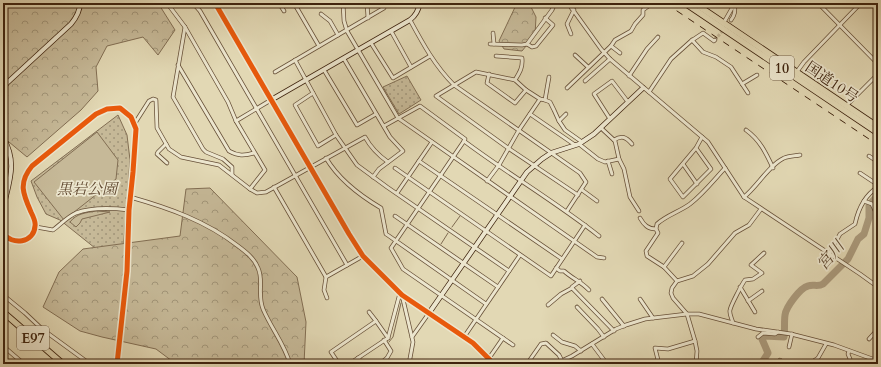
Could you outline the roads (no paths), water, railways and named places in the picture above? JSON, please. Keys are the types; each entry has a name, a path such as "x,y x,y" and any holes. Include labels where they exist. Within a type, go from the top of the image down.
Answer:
{"highway":[{"name":"国道10号","path":"684,3 722,25 795,74 878,133"},
{"name":"国道10号","path":"694,3 722,25"},
{"name":"国道10号","path":"795,74 878,126"},
{"name":"E97","path":"3,312 63,364"}],"street":[{"path":"3,88 5,82 71,24 77,16 80,3"},
{"path":"167,3 185,27 228,102 236,121 264,170 250,189"},
{"path":"193,3 200,11 347,265"},
{"path":"215,3 363,256 401,294 473,343 494,364"},
{"path":"279,3 284,11"},
{"path":"294,3 319,46"},
{"path":"343,3 347,31 398,118 453,158 597,257 604,258"},
{"path":"367,3 368,18"},
{"path":"275,72 368,18 384,8 386,3"},
{"path":"236,121 410,20 415,16 420,3"},
{"path":"527,44 555,3"},
{"path":"568,3 610,59 708,142 744,197 761,210 878,287"},
{"path":"571,34 568,24 573,9 578,3"},
{"path":"818,3 878,64"},
{"path":"795,74 861,3"},
{"path":"567,88 611,46 615,40 631,31 643,15 643,10 651,4"},
{"path":"722,25 734,4"},
{"path":"731,20 736,10 734,4"},
{"path":"321,14 330,21 338,35"},
{"path":"493,33 492,44 527,44 532,47 536,46 553,25 545,18"},
{"path":"410,20 430,56 443,74 454,85 580,173 586,182 567,212"},
{"path":"185,27 173,97 203,149 206,152 224,159 232,166 232,174"},
{"path":"391,31 411,67"},
{"path":"648,92 671,58 692,40 703,34 714,41 715,40"},
{"path":"629,76 658,37"},
{"path":"692,40 703,52 725,62 748,94"},
{"path":"371,43 393,78 430,56"},
{"path":"611,46 620,54"},
{"path":"575,55 588,67"},
{"path":"496,56 522,58 523,64 521,71 515,80"},
{"path":"344,59 390,137 403,151 379,169 373,177"},
{"path":"585,81 610,59"},
{"path":"294,60 314,93 336,135 357,165 509,271"},
{"path":"178,64 229,151 243,156 254,153"},
{"path":"324,70 356,125 376,114"},
{"path":"578,144 565,130 550,102 540,99 526,90 515,80 476,72 436,96 508,148 578,195"},
{"path":"489,74 487,83 514,103 526,90"},
{"path":"847,106 878,74"},
{"path":"742,84 757,75"},
{"path":"545,100 549,76"},
{"path":"610,119 594,94 612,81 628,102"},
{"path":"412,337 533,165 551,153 578,144 594,134 643,88"},
{"path":"314,93 295,105 318,146 336,135"},
{"path":"134,123 149,101 153,99 156,100 157,128 169,149 181,157 219,165 257,193 266,192 365,137 369,145 377,154 388,162"},
{"path":"487,181 499,165 519,130 540,99"},
{"path":"384,126 420,106 465,139 464,141 567,212 599,236"},
{"path":"3,233 12,241 19,242 32,234 36,227 34,217 23,191 26,174 32,166 96,114 108,109 120,108 131,117 136,129 129,210 127,271 116,364"},
{"path":"530,114 578,144 598,159 605,162 619,159"},
{"path":"559,121 566,114"},
{"path":"601,128 614,140 616,144 617,156 624,169 630,197 639,211"},
{"path":"746,130 753,135 763,147 773,168"},
{"path":"3,137 12,156 12,168 3,209"},
{"path":"614,140 619,137 623,137 632,144"},
{"path":"696,148 711,169 683,197 670,178 684,164 702,137"},
{"path":"464,141 391,248 403,269 512,345"},
{"path":"397,193 432,142"},
{"path":"166,144 157,154 167,163"},
{"path":"744,197 751,192 754,186 783,159 800,155"},
{"path":"869,156 878,162"},
{"path":"326,158 344,182 381,208 386,234 486,304"},
{"path":"419,161 562,259"},
{"path":"608,161 612,174"},
{"path":"684,164 697,184"},
{"path":"395,168 551,276 585,225"},
{"path":"677,281 664,267 647,256 646,251 658,233 656,229 657,224 663,218 690,204 725,168"},
{"path":"829,254 840,234 855,224 856,217 864,201 878,186 860,173"},
{"path":"3,178 9,182"},
{"path":"274,187 326,277 324,290 327,298"},
{"path":"582,190 597,201"},
{"path":"130,197 199,221 228,238 249,255 255,262 260,273 260,297 263,308 287,354 290,364"},
{"path":"864,201 872,204 878,217"},
{"path":"36,227 53,230 74,214 89,210 108,208 129,210"},
{"path":"696,364 697,351 687,314 673,298 671,293 672,288 677,281 693,276 708,264 735,233 750,225 761,210"},
{"path":"395,216 498,287"},
{"path":"640,218 650,229 656,229"},
{"path":"664,267 682,243"},
{"path":"733,323 730,310 740,287 745,280 753,279 762,273 751,265 764,252"},
{"path":"464,337 520,255"},
{"path":"326,277 363,256"},
{"path":"556,268 580,281 589,290"},
{"path":"548,305 580,281"},
{"path":"740,287 755,312"},
{"path":"572,288 614,331"},
{"path":"748,301 762,291"},
{"path":"401,294 413,342 409,364"},
{"path":"349,364 386,339 390,333 401,294"},
{"path":"3,295 42,329 90,364"},
{"path":"602,299 624,326"},
{"path":"640,300 653,318"},
{"path":"576,307 604,337"},
{"path":"369,312 391,350 387,358 380,364"},
{"path":"555,364 614,331 639,320 687,314 699,314 756,329 791,334 850,351 878,361"},
{"path":"339,364 331,352 376,322"},
{"path":"868,339 878,329"},
{"path":"758,337 763,333 775,334 780,332"},
{"path":"789,347 791,334"},
{"path":"553,335 562,342 575,346 580,351"},
{"path":"485,364 503,338"},
{"path":"658,364 655,348 668,349 695,341"},
{"path":"527,364 541,344 546,343 559,355 562,361"},
{"path":"592,344 604,360"},
{"path":"809,364 818,358 826,344"},
{"path":"3,346 24,364"},
{"path":"850,351 848,354 852,364"},
{"path":"358,358 362,364"},
{"path":"780,360 787,363"}],"waterway":[{"name":"宮川","path":"761,364 768,353 762,339 765,336 784,337 785,315 794,298 805,287 823,284 848,259 858,239 864,234 869,218 869,205 878,195"},
{"path":"452,227 460,216"},
{"path":"441,244 448,233"},
{"path":"389,342 393,337 401,303"}],"tunnel":[{"path":"715,40 724,29"}],"railway":[{"path":"665,3 878,145"}],"park label":[{"name":"黒岩公園","path":"87,189"}]}
